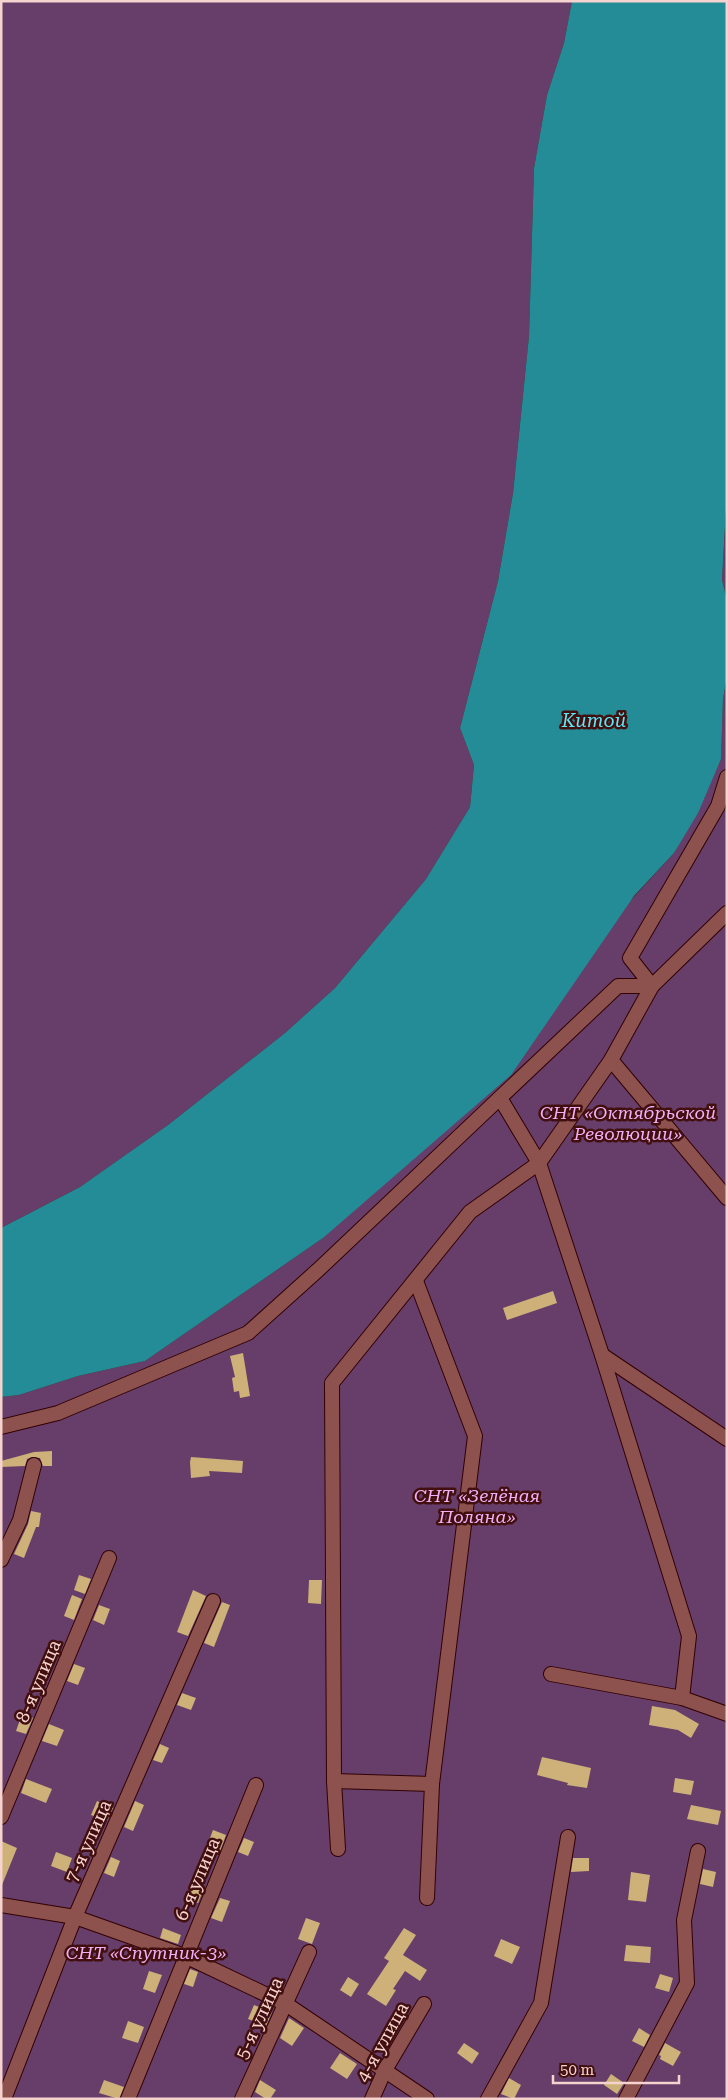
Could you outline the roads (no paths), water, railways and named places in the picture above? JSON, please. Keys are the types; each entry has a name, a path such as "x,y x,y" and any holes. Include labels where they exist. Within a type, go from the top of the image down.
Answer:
{"street":[{"path":"652,986 630,958 718,806 727,776"},
{"path":"338,1849 334,1781 332,1383 470,1212 539,1164 612,1060 652,986 727,912"},
{"path":"1,1426 58,1413 248,1333 318,1270 618,986 652,986"},
{"path":"612,1060 727,1198"},
{"path":"500,1098 539,1164 602,1355 689,1636 682,1698"},
{"path":"416,1281 475,1436 432,1784 426,1898"},
{"path":"602,1355 727,1439"},
{"path":"1,1560 20,1520 34,1465"},
{"name":"8-я улица","path":"1,1817 109,1558"},
{"name":"7-я улица","path":"4,2099 75,1917 213,1601"},
{"path":"551,1674 682,1698 727,1714"},
{"path":"334,1781 432,1784"},
{"name":"6-я улица","path":"128,2099 256,1785"},
{"path":"488,2099 541,2003 568,1836"},
{"path":"626,2099 687,1983 684,1920 698,1851"},
{"path":"1,1905 75,1917 185,1956 286,2004 427,2099"},
{"name":"5-я улица","path":"242,2099 309,1952"},
{"name":"4-я улица","path":"372,2099 385,2070 424,2004"}],"water":[{"name":"Китой","path":"572,1 727,1 727,490 722,580 727,600 727,677 723,699 721,759 698,813 674,853 634,896 511,1075 323,1238 145,1361 78,1376 19,1395 1,1397 1,1228 80,1187 168,1125 285,1033 335,988 426,879 470,807 474,765 460,728 498,581 513,493 529,336 534,168 547,95 564,43"}],"park label":[{"name":"СНТ «Октябрьской Революции»","path":"628,1122"},
{"name":"СНТ «Зелёная Поляна»","path":"477,1505"},
{"name":"СНТ «Спутник-3»","path":"146,1952"}]}
